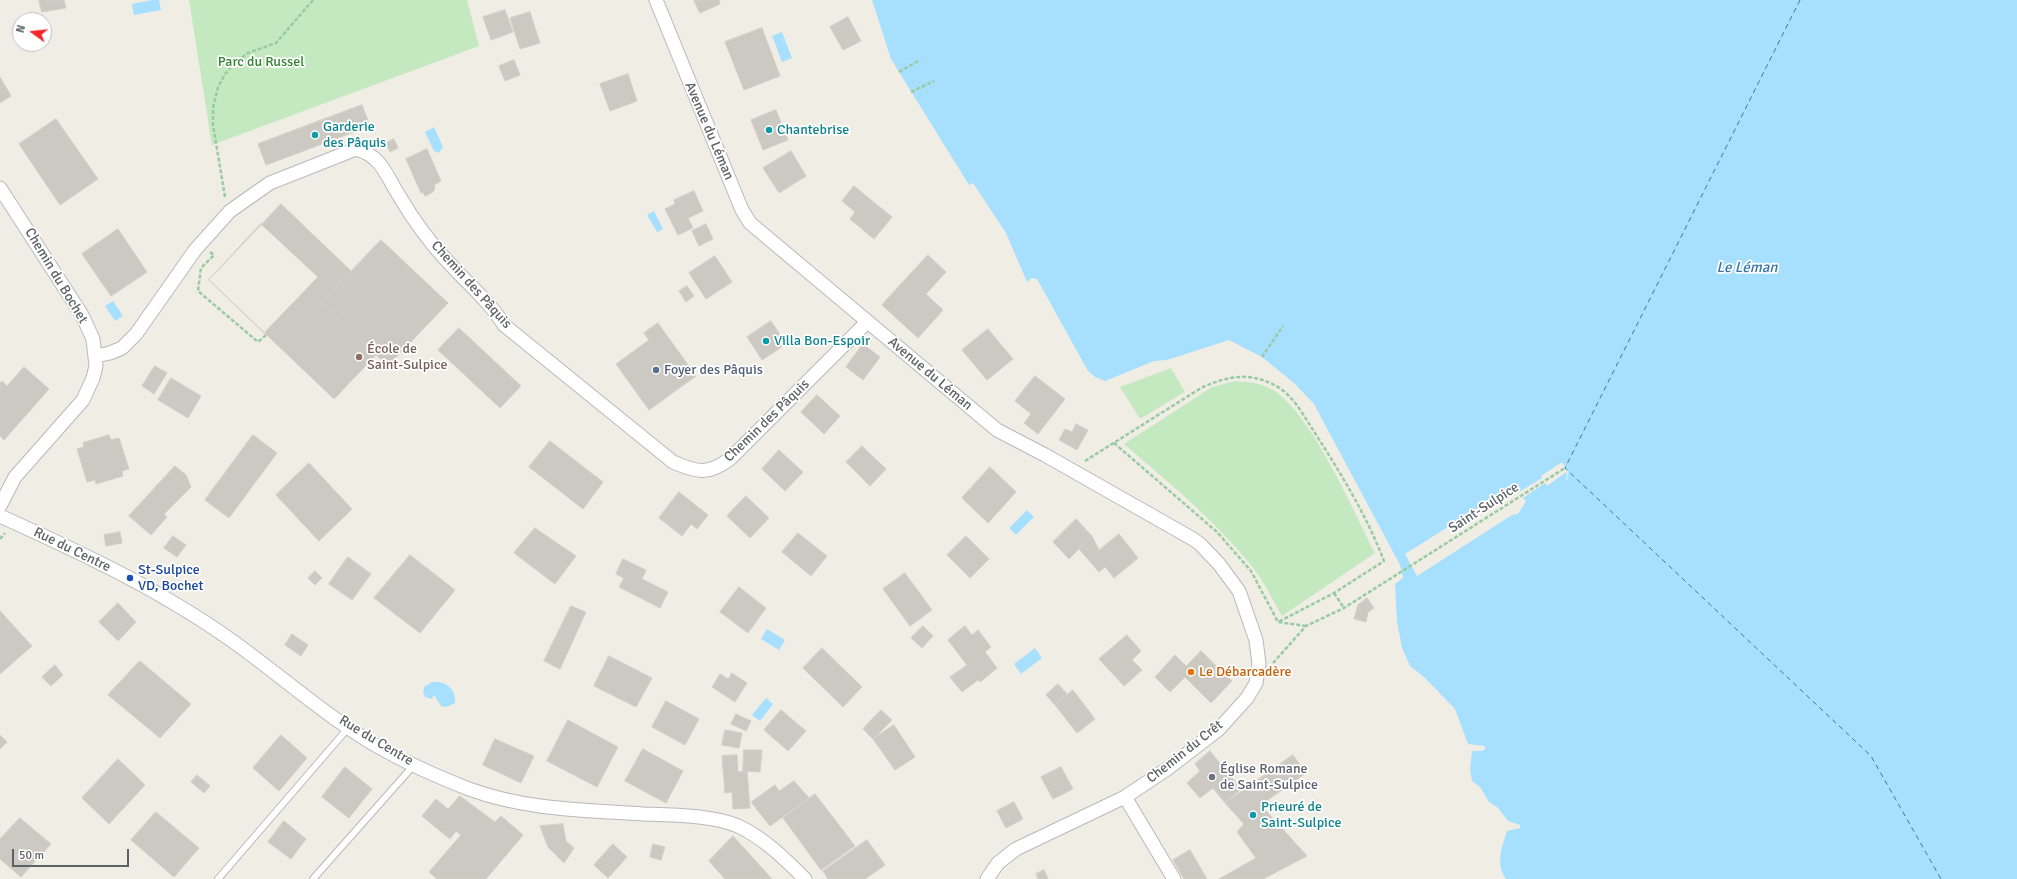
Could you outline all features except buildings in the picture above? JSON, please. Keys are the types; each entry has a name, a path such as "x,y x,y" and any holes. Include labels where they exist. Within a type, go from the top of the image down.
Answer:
{"street":[{"name":"Avenue du Léman","path":"656,0 742,210 750,224 997,430 1193,539 1219,564 1239,591 1256,640 1259,664 1256,683"},
{"name":"Chemin des Pâquis","path":"96,356 110,353 122,348 136,334 195,250 230,211 270,183 356,149 368,152 377,159 407,210 448,262 494,310 504,325 673,462 686,468 702,471 718,468 731,458 867,322"},
{"name":"Chemin du Bochet","path":"0,188 82,315 93,339 96,356 93,378 83,400 15,478 0,506"},
{"name":"Rue du Centre","path":"0,516 97,561 164,597 231,640 349,727 385,750 414,765 468,788 526,805 566,810 672,815 724,822 737,826 756,837 775,851 805,879"},
{"name":"Chemin du Crêt","path":"987,879 998,863 1016,849 1125,797 1219,729 1247,698 1256,683"},
{"path":"1125,797 1174,879"}],"lane":[{"path":"218,879 349,727"},
{"path":"313,879 414,765"}],"path":[{"path":"226,199 213,125 213,108 218,87 225,74 236,62 248,53 276,42 313,0"},
{"path":"899,72 918,61"},
{"path":"911,92 934,80"},
{"path":"206,247 214,255 201,268 198,291 258,342 266,335"},
{"path":"1262,357 1283,326"},
{"path":"1071,470 1201,388 1220,379 1240,376 1269,383 1282,390 1294,402 1335,464 1372,530 1384,561 1334,593 1278,622"},
{"name":"Saint-Sulpice","path":"1271,666 1306,626 1344,608 1565,468"},
{"path":"1334,593 1344,608"}],"green space":[{"name":"Parc du Russel","path":"189,0 467,0 479,46 212,145"},
{"path":"1171,368 1185,392 1140,419 1120,387"},
{"path":"1235,381 1260,384 1273,390 1287,402 1302,419 1344,489 1375,553 1282,616 1258,574 1240,552 1175,488 1124,444 1212,387"}],"water":[{"path":"159,0 161,10 134,15 132,4"},
{"name":"Le Léman","path":"872,0 2017,0 2017,879 1506,879 1501,867 1500,855 1507,831 1520,828 1520,825 1508,821 1498,808 1489,802 1480,787 1472,781 1470,769 1472,751 1482,751 1485,749 1485,746 1468,744 1455,709 1425,678 1410,666 1402,648 1397,622 1395,584 1403,578 1400,565 1314,404 1294,383 1262,357 1229,340 1167,360 1154,361 1105,381 1095,377 1088,371 1037,279 1032,278 1027,282 1006,233 973,183 969,185 891,59","holes":["1562,462 1568,472 1567,480 1566,472 1547,486 1545,483 1523,498 1526,501 1518,514 1512,515 1417,576 1405,554 1507,490 1516,489 1519,492 1542,478 1541,476"]},
{"path":"782,32 792,58 782,62 772,36"},
{"path":"434,127 443,147 439,153 434,151 425,132"},
{"path":"654,211 663,229 657,232 647,215"},
{"path":"113,301 123,316 115,321 105,306"},
{"path":"1027,510 1034,517 1016,535 1009,528"},
{"path":"767,629 785,640 779,650 761,639"},
{"path":"1035,648 1042,658 1021,674 1014,664"},
{"path":"432,682 442,683 449,686 454,693 455,703 446,707 441,706 434,695 432,699 425,697 423,691 425,686"},
{"path":"766,698 773,704 760,721 752,715"}],"ferry route":[{"path":"1800,0 1565,468 1871,756 1941,879"}],"place":[{"name":"Chantebrise","path":"769,130"},
{"name":"Garderie des Pâquis","path":"315,135"},
{"name":"Villa Bon-Espoir","path":"766,341"},
{"name":"École de Saint-Sulpice","path":"359,357"},
{"name":"Foyer des Pâquis","path":"656,370"},
{"name":"St-Sulpice VD, Bochet","path":"130,578"},
{"name":"Le Débarcadère","path":"1191,672"},
{"name":"Église Romane de Saint-Sulpice","path":"1212,777"},
{"name":"Prieuré de Saint-Sulpice","path":"1253,815"}]}
